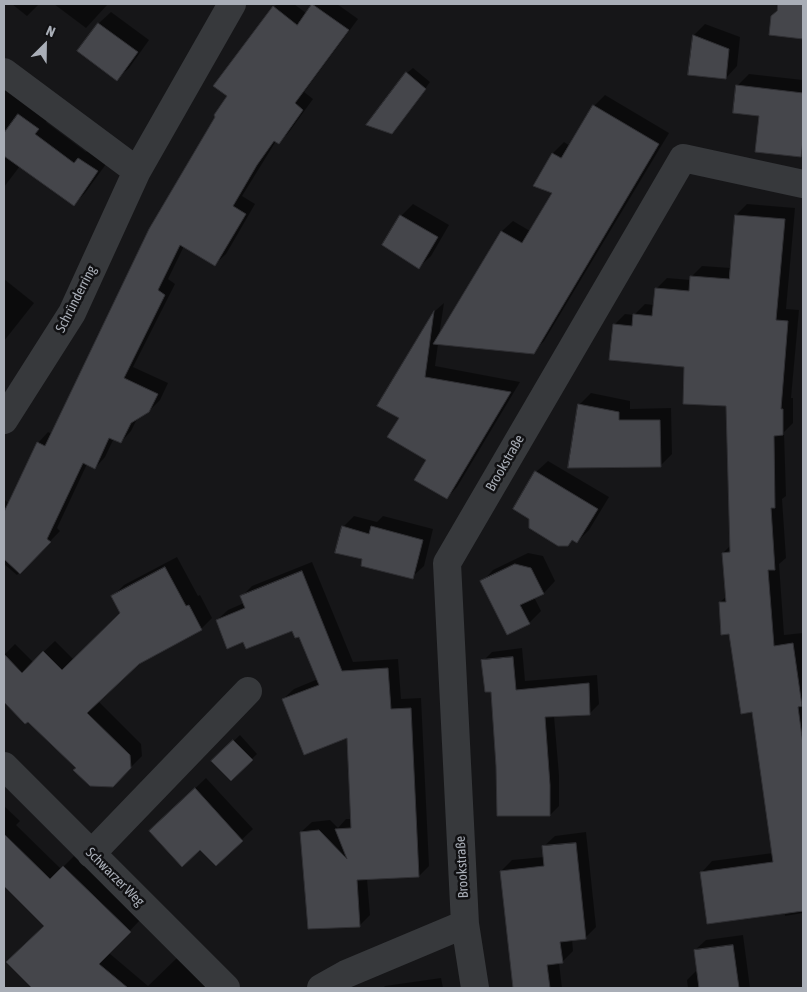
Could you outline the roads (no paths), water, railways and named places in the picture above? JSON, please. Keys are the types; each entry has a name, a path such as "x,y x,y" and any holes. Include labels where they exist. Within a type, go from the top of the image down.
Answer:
{"street":[{"name":"Schründerring","path":"4,420 72,314 137,171 232,4"},
{"path":"4,72 137,171"},
{"name":"Brookstraße","path":"476,988 465,924 447,563 683,158 803,184"},
{"path":"91,854 248,691"},
{"name":"Schwarzer Weg","path":"4,766 226,988"},
{"path":"321,988 354,970 465,924"}]}
